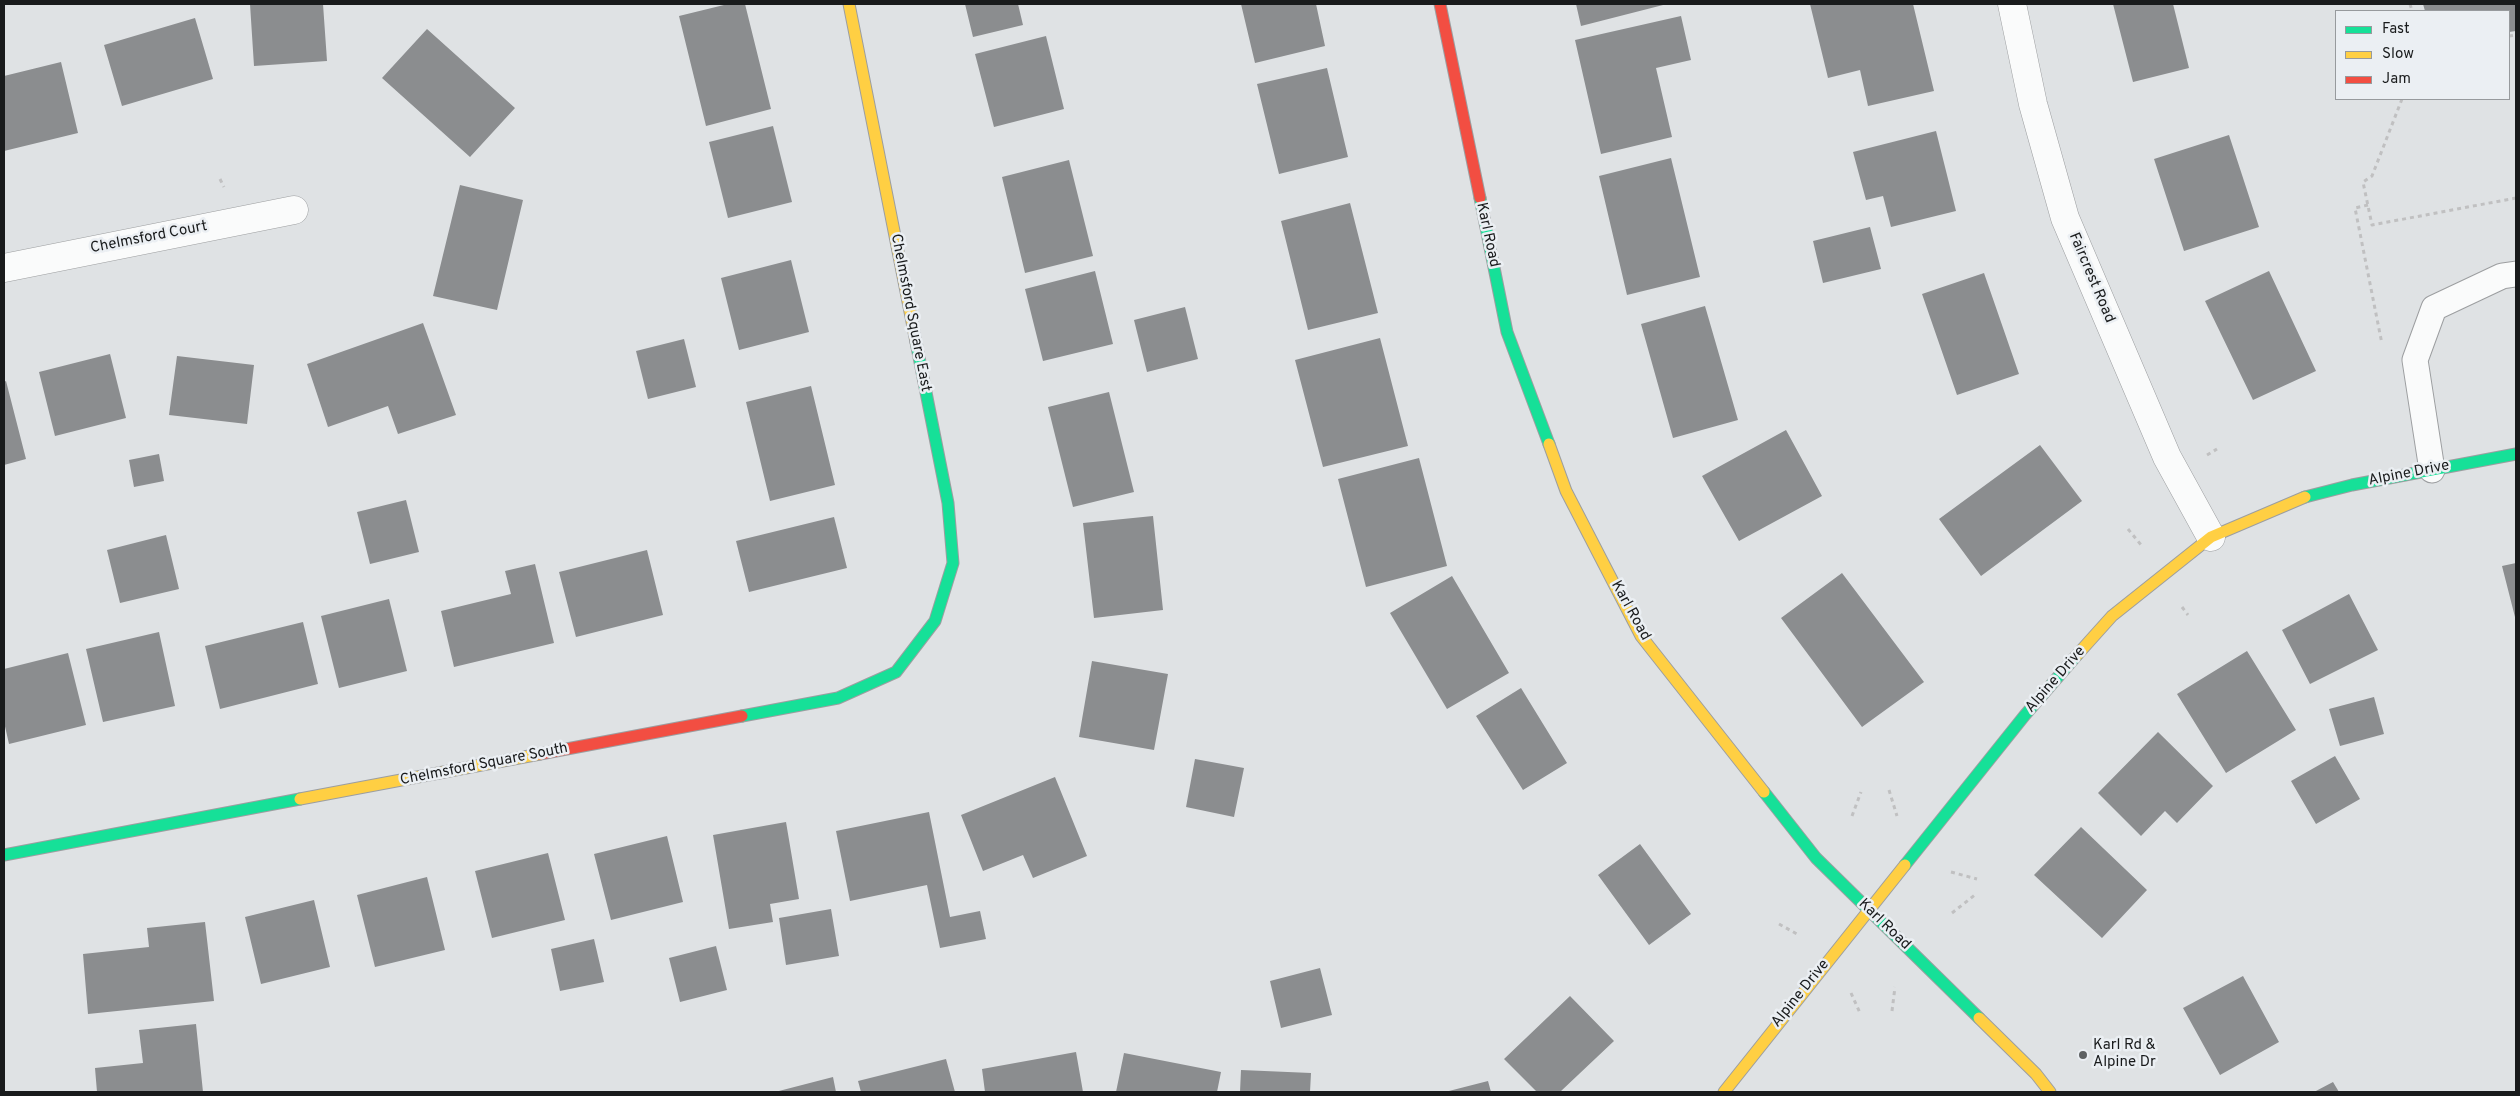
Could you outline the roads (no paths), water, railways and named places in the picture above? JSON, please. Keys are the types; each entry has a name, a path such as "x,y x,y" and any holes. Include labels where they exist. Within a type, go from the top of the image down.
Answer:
{"street":[{"name":"Chelmsford Square East","path":"849,4 948,504 953,564 935,621"},
{"name":"Karl Road","path":"1440,4 1507,332 1566,491 1641,636 1816,858 2036,1074 2050,1092"},
{"name":"Faircrest Road","path":"2012,4 2033,104 2065,218 2167,457 2211,537"},
{"name":"Chelmsford Court","path":"4,268 294,210"},
{"name":"Alpine Drive","path":"1724,1092 2025,715 2112,616 2211,537 2306,497 2516,454"},
{"name":"Chelmsford Square South","path":"4,856 838,698 896,672 935,621"}],"lane":[{"path":"2432,470 2416,360 2434,308 2502,276 2516,274"}],"place":[{"name":"Karl Rd & Alpine Dr","path":"2083,1055"}]}
